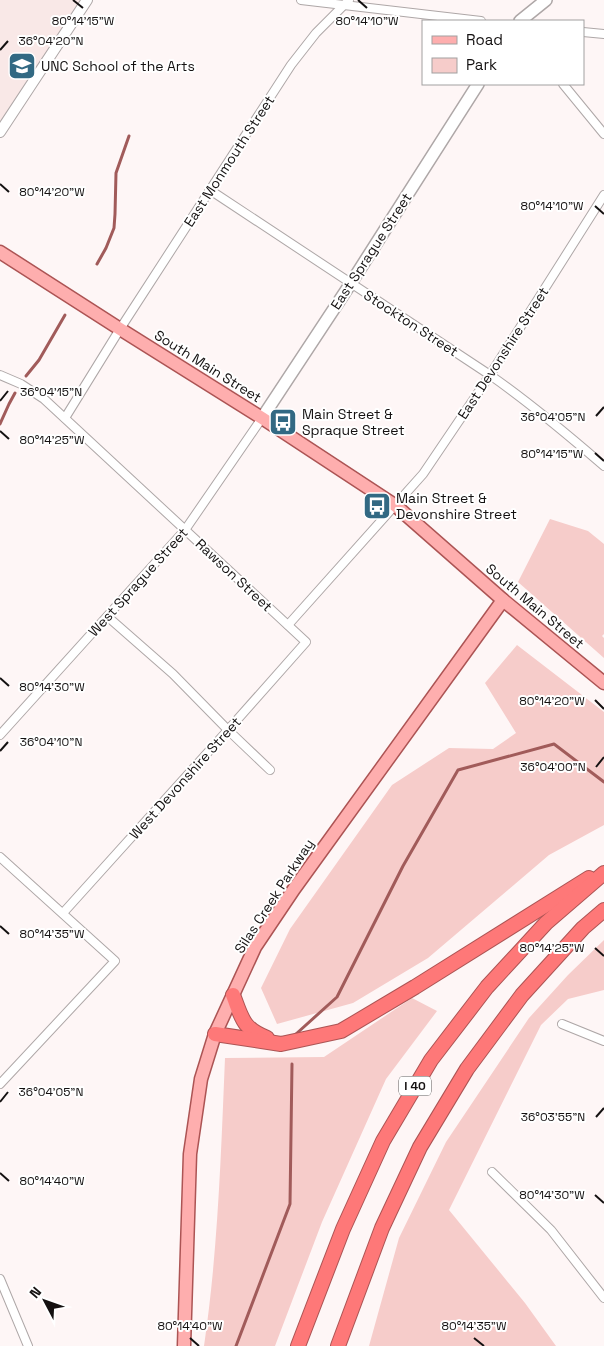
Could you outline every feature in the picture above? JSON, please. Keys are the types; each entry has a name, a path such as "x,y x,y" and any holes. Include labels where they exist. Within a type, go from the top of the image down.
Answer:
{"highway":[{"path":"215,1034 281,1044 341,1030 415,987 604,868"},
{"name":"I 40","path":"298,1346 342,1229 383,1141 431,1060 486,987 546,923 604,873"},
{"name":"I 40","path":"338,1346 382,1228 420,1148 467,1069 522,995 583,928 604,910"},
{"path":"233,995 242,1020 254,1033 281,1044"},
{"path":"346,1346 360,1286"}],"main road":[{"path":"521,20 546,0"},
{"name":"East Sprague Street","path":"262,418 477,85"},
{"name":"South Main Street","path":"0,252 262,418 396,506 503,600 604,683"},
{"name":"Silas Creek Parkway","path":"184,1346 190,1154 202,1078 215,1034 255,947 294,889 503,600"}],"street":[{"path":"0,132 87,0"},
{"path":"301,0 346,2 474,20"},
{"name":"East Monmouth Street","path":"65,418 120,329 291,65 316,33 346,2"},
{"path":"584,32 604,34"},
{"path":"564,85 604,134"},
{"name":"Stockton Street","path":"210,190 490,375 556,424 604,466"},
{"name":"East Devonshire Street","path":"396,506 423,474 490,375 604,195"},
{"name":"Rawson Street","path":"0,375 21,384 44,399 306,642"},
{"name":"West Sprague Street","path":"0,735 185,530 262,418"},
{"path":"288,625 396,506"},
{"path":"108,617 173,674 270,770"},
{"name":"West Devonshire Street","path":"63,913 306,642"},
{"path":"0,857 115,961 0,1084"},
{"path":"562,1024 604,1041"},
{"path":"492,1172 551,1230 604,1298"},
{"path":"0,1279 28,1346"}],"shaded area":[{"name":"UNC School of the Arts","path":"0,0 87,0 0,132"}],"green space":[{"path":"550,519 588,531 604,544 604,634 602,636 604,638 604,658 518,582"},
{"path":"517,645 604,712 604,825 549,855 428,958 353,1003 277,1024 261,988 290,929 392,785 449,748 493,749 516,733 485,683"},
{"path":"604,940 604,990 568,999 541,1025 449,1210 525,1303 556,1346 369,1346 399,1238 446,1142 529,1018 568,975"},
{"path":"412,998 437,1011 386,1079 322,1222 275,1346 204,1346 216,1238 225,1058 324,1057"}],"waterway":[{"path":"97,264 114,228 116,173 129,136"},
{"path":"26,376 39,360 65,315"},
{"path":"0,424 15,393"},
{"path":"296,1034 337,997 403,866 458,770 554,744 604,782"},
{"path":"236,1346 290,1204 292,1064"}],"place":[{"name":"UNC School of the Arts","path":"22,66"},
{"name":"Main Street & Spraque Street","path":"283,422"},
{"name":"Main Street & Devonshire Street","path":"377,506"}]}
